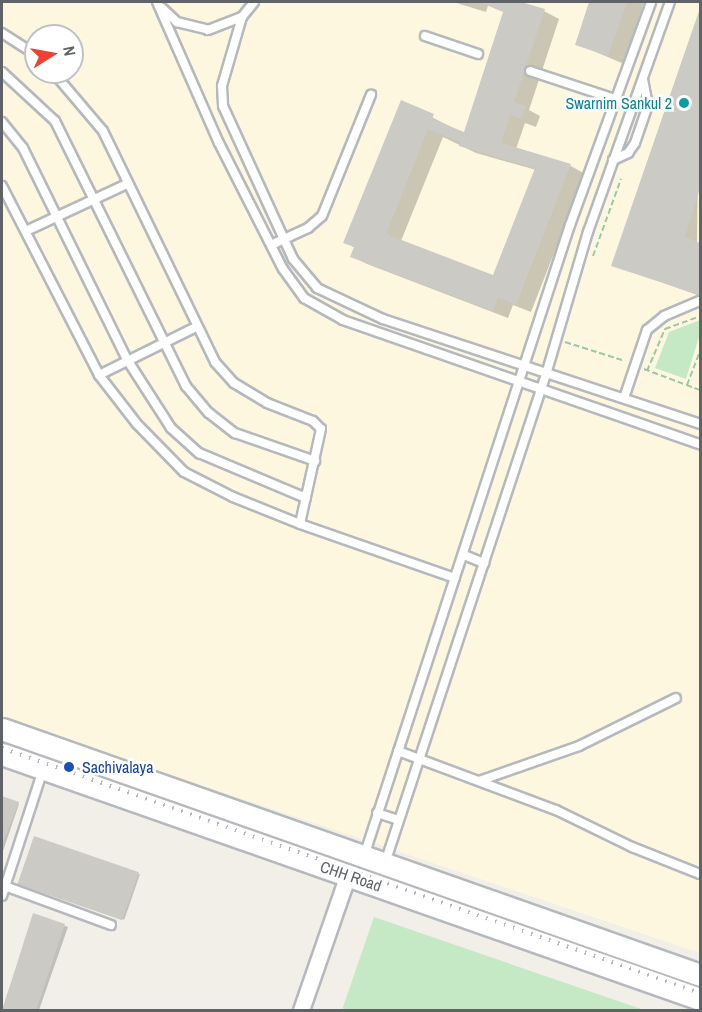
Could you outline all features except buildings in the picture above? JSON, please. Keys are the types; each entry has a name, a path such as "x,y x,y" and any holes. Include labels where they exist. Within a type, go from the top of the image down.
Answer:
{"street":[{"path":"2,729 363,857 381,876"},
{"path":"43,768 50,746"},
{"name":"CHH Road","path":"2,754 352,876 381,876 458,903 700,999"},
{"path":"301,1011 352,876"},
{"path":"458,903 700,975"}],"lane":[{"path":"157,2 177,22 192,28 225,27 243,17"},
{"path":"157,2 219,143 271,245 304,298 322,309 520,383 700,444"},
{"path":"254,2 243,17 222,86 223,106 283,240 304,274 335,299 700,424"},
{"path":"352,876 363,857 525,365 615,99 651,2"},
{"path":"381,876 547,371 613,160 669,2"},
{"path":"2,33 24,47"},
{"path":"425,36 478,54"},
{"path":"530,71 633,105"},
{"path":"2,72 54,121 95,199 163,343 186,386 209,413 235,433 315,461"},
{"path":"613,160 628,153 635,143 648,105 642,78"},
{"path":"63,84 103,131 196,327 215,362 234,383 267,403 313,421 321,429 300,524"},
{"path":"271,245 317,223 322,216 371,95"},
{"path":"2,122 23,148 128,361 171,428 199,453 306,498"},
{"path":"26,231 127,183"},
{"path":"2,186 99,375 137,424 184,472 233,497 300,524 455,578"},
{"path":"624,398 647,330 656,321 700,301"},
{"path":"99,375 196,327"},
{"path":"464,555 484,563"},
{"path":"479,781 579,746 676,698"},
{"path":"398,751 556,810 632,847 700,874"},
{"path":"2,896 3,885 43,768"},
{"path":"377,813 398,820"},
{"path":"3,885 111,925"}],"path":[{"path":"590,266 621,179"},
{"path":"647,371 665,329 700,316"},
{"path":"566,331 562,341 635,364 647,371 700,390"},
{"path":"687,385 700,351"}],"shaded area":[{"path":"2,2 700,2 700,953 2,718"}],"green space":[{"path":"700,320 700,334 686,379 655,368 669,332"},
{"path":"374,917 644,1010 342,1010"}],"railway":[{"path":"2,748 700,993"}],"place":[{"name":"Swarnim Sankul 2","path":"684,103"},
{"name":"Sachivalaya","path":"69,767"}]}
